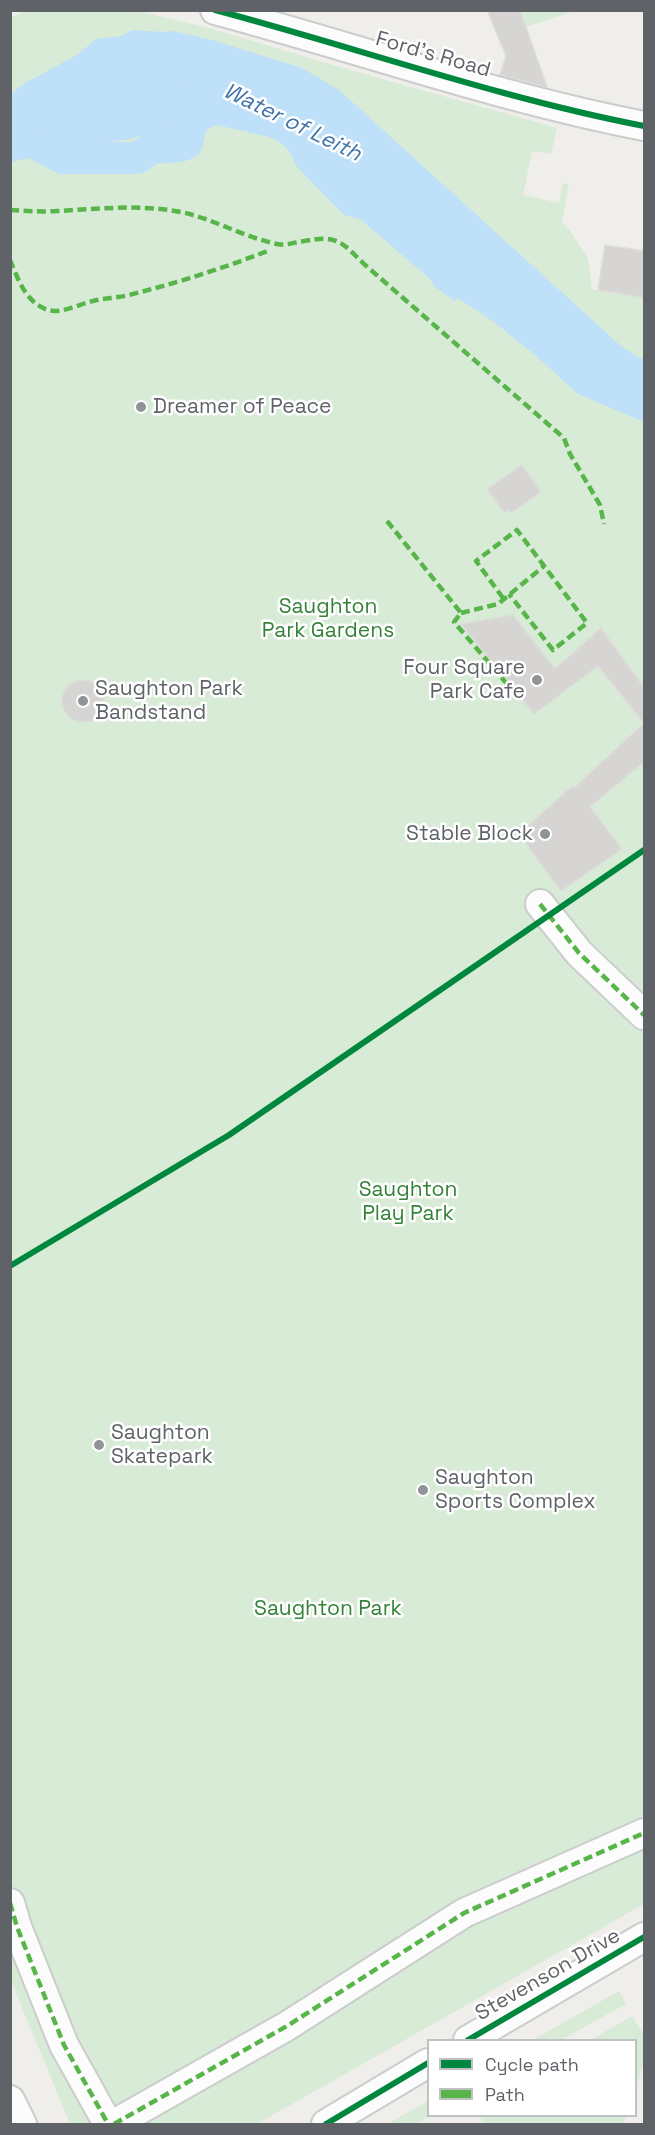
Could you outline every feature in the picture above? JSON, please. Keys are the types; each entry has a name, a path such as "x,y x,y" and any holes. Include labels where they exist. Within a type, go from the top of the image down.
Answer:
{"street":[{"name":"Ford's Road","path":"214,10 533,101 645,126"},
{"path":"540,904 579,953 645,1015"},
{"path":"114,2124 287,2026 464,1913 645,1833"},
{"path":"10,1903 17,1927 64,2045 108,2124"},
{"name":"Stevenson Drive","path":"470,2039 645,1937"},
{"path":"326,2124 427,2065"},
{"path":"10,2100 22,2124"}],"green space":[{"path":"520,10 575,11 526,27"},
{"path":"27,11 138,11 213,29 557,128 551,154 532,151 523,195 559,203 563,183 569,184 562,222 588,258 592,289 644,298 644,1904 257,2124 70,2124 11,1981 10,17"},
{"path":"619,1991 626,2004 563,2039 535,2039"},
{"path":"632,2016 644,2035 644,2062 637,2085 637,2039 593,2039"},
{"path":"427,2102 427,2117 429,2117 415,2124 387,2124"},
{"path":"480,2117 626,2117 623,2124 485,2124"}],"water":[{"name":"Water of Leith","path":"132,30 173,31 212,40 302,68 339,90 622,347 644,360 644,422 578,394 494,322 458,298 455,301 435,287 429,278 360,219 344,215 297,167 288,149 269,137 217,125 190,137 150,140 139,136 87,147 67,145 52,159 53,163 49,164 28,158 11,162 11,94 25,83 77,55 96,39 122,36"}],"building":[{"path":"487,10 520,10 547,87 500,75 506,56"},
{"path":"605,245 645,251 645,298 598,290"},
{"path":"522,465 541,492 511,513 508,510 504,512 487,489"},
{"path":"513,615 555,669 601,628 645,689 645,761 590,807 622,849 561,891 519,834 572,786 574,788 644,723 598,666 534,714 461,624"},
{"name":"Saughton Park Bandstand","path":"83,680 98,686 104,701 98,716 83,722 68,716 62,701 68,686"}],"waterway":[{"path":"27,127 36,144 63,158 137,158 152,148 180,146 187,143 198,96"}],"marked path":[{"path":"10,210 103,208 165,210 193,215 277,244 324,239 344,245 564,438 570,454 600,505 604,524"},
{"path":"10,260 28,296 40,307 59,311 165,285 270,250"},
{"path":"387,521 461,613 454,622 513,691"},
{"path":"503,598 476,561 517,530 587,623 553,650 509,594"},
{"path":"461,613 498,604 544,566"},
{"path":"540,904 579,953 644,1015"},
{"path":"114,2124 287,2026 464,1913 644,1833"},
{"path":"10,1903 17,1927 64,2045 108,2124"}],"cycle path":[{"path":"215,10 482,87 590,115 644,126"},
{"path":"10,1266 229,1135 644,850"},
{"path":"470,2039 644,1937"},
{"path":"326,2124 427,2064"}],"place":[{"name":"Dreamer of Peace","path":"141,407"},
{"name":"Four Square Park Cafe","path":"537,680"},
{"name":"Saughton Park Bandstand","path":"83,701"},
{"name":"Stable Block","path":"545,834"},
{"name":"Saughton Skatepark","path":"99,1445"},
{"name":"Saughton Sports Complex","path":"423,1490"}],"park label":[{"name":"Saughton Park Gardens","path":"328,619"},
{"name":"Saughton Play Park","path":"408,1202"},
{"name":"Saughton Park","path":"328,1609"}]}
